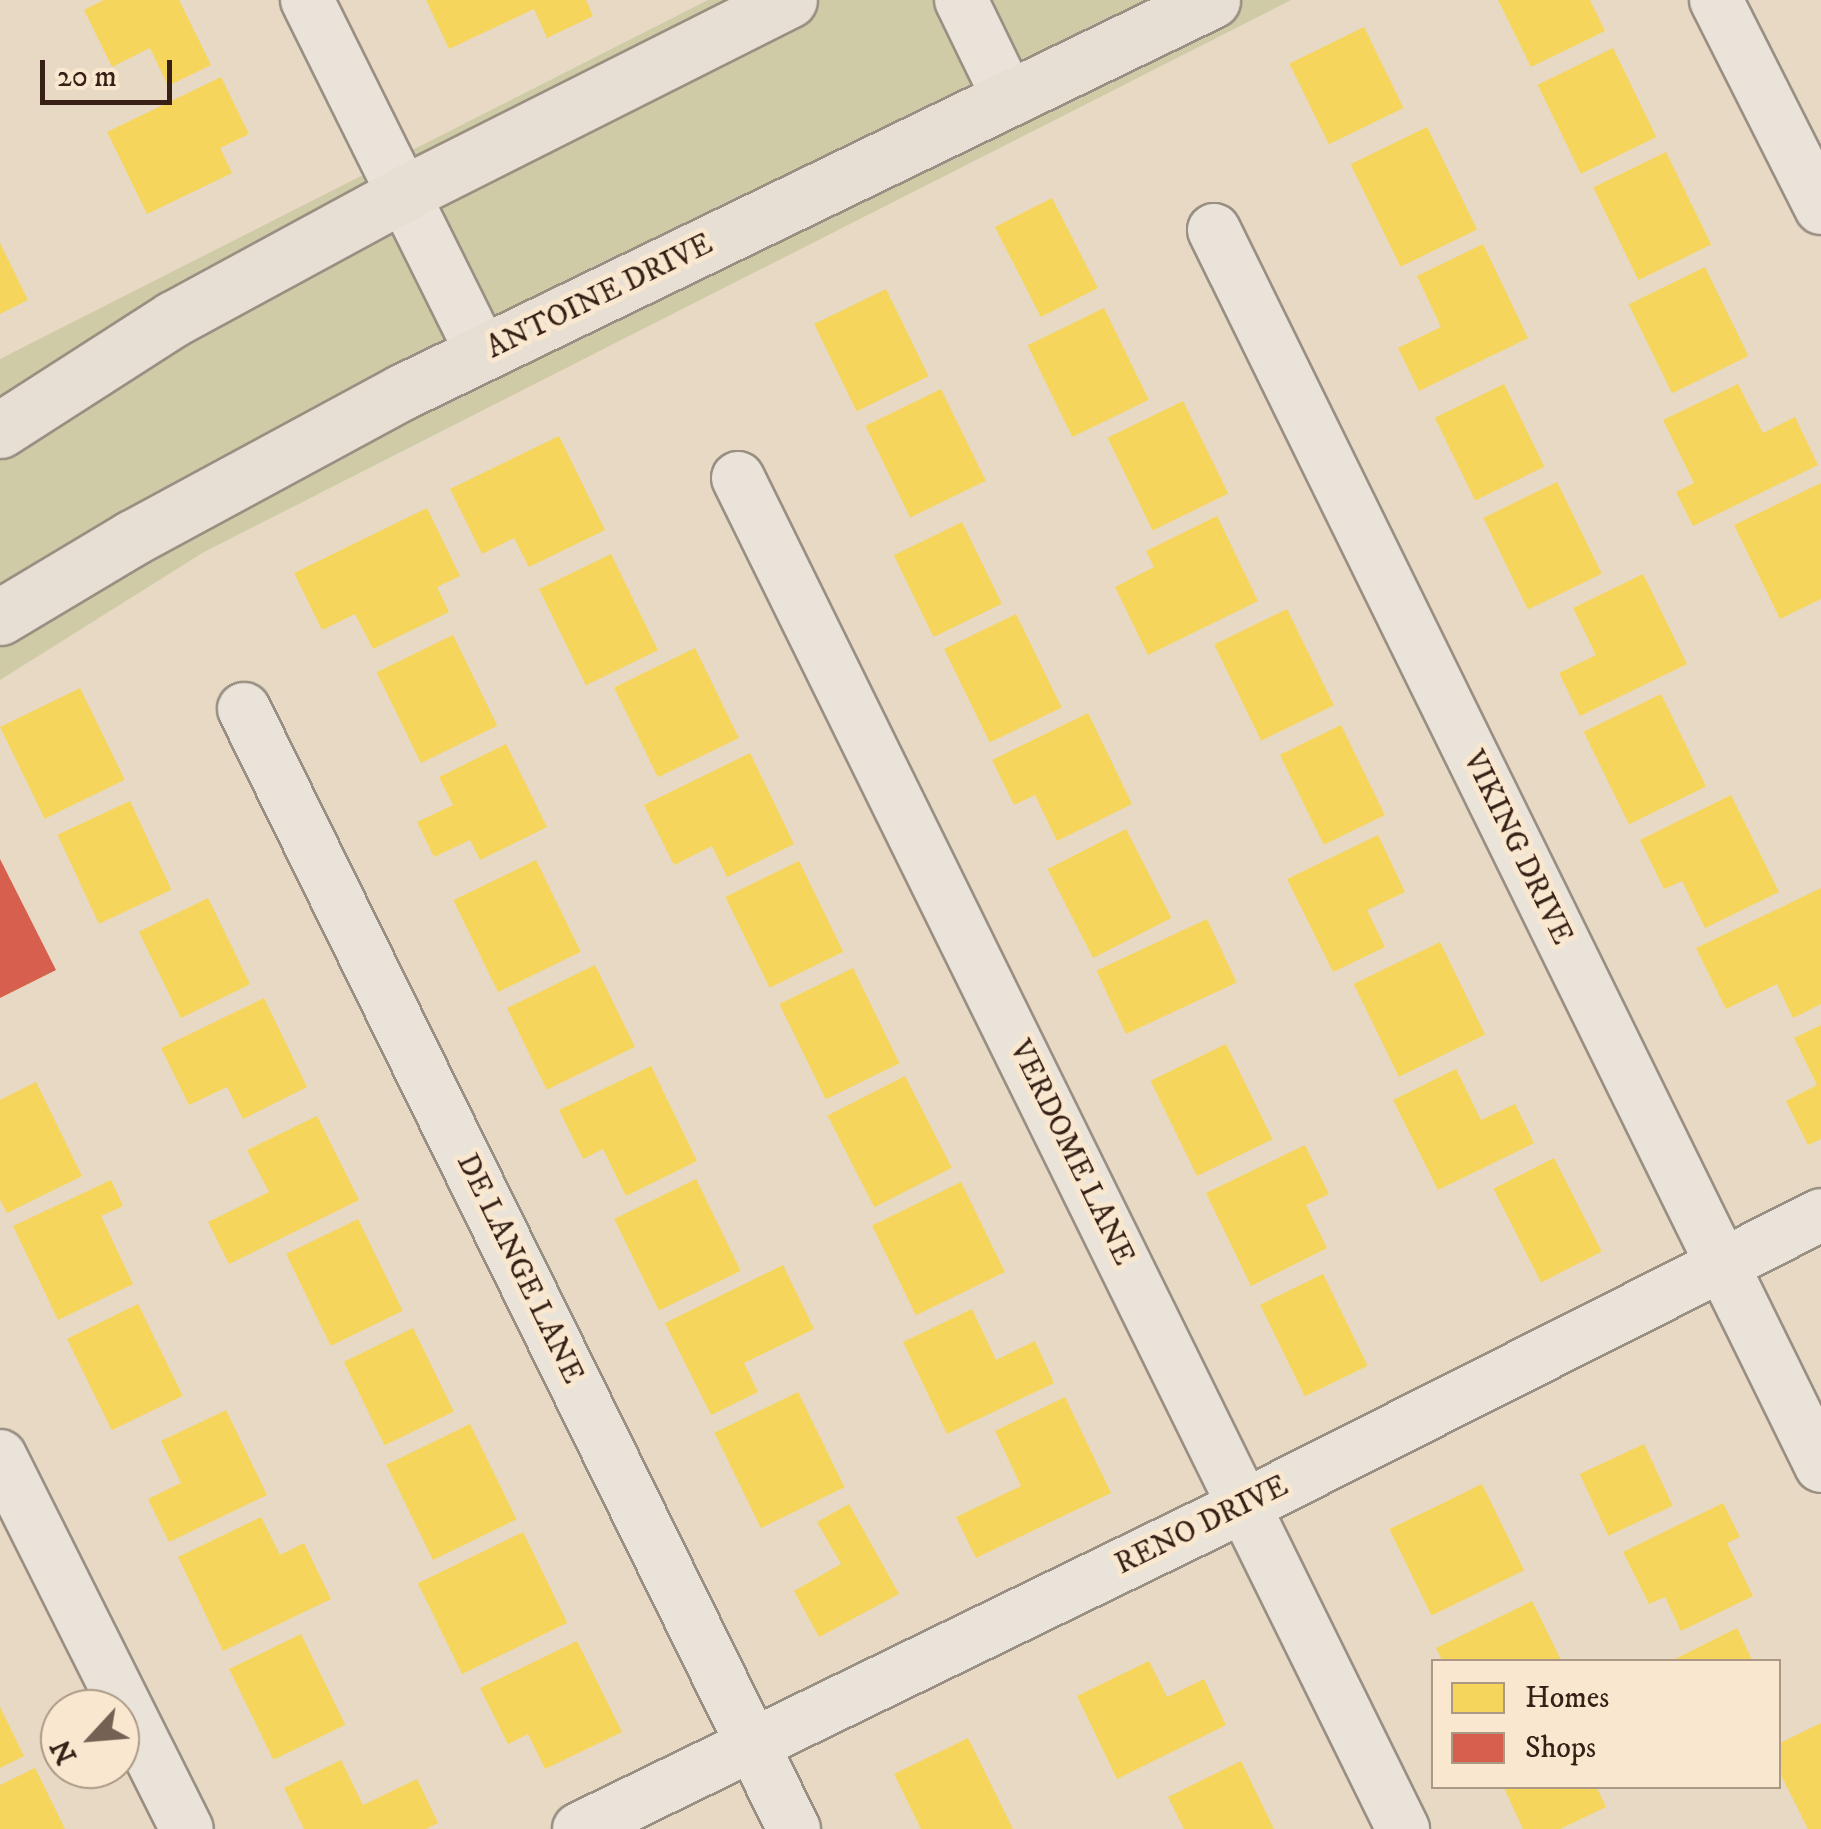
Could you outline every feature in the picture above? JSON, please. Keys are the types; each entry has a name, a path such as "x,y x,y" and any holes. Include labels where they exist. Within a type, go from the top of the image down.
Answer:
{"main road":[{"path":"0,430 173,319 402,194 789,0"},
{"name":"ANTOINE DRIVE","path":"0,617 132,538 483,354 1212,0"}],"street":[{"path":"307,0 483,354"},
{"path":"961,0 1009,98"},
{"path":"1716,0 1821,208"},
{"name":"VIKING DRIVE","path":"1214,230 1821,1466"},
{"name":"VERDOME LANE","path":"738,478 1404,1829"},
{"name":"DE LANGE LANE","path":"244,709 794,1829"},
{"name":"RENO DRIVE","path":"578,1829 1244,1506 1821,1214"},
{"path":"0,1456 187,1829"}],"shaded area":[{"path":"708,0 1291,0 204,552 0,680 0,359"}],"building: Homes":[{"path":"104,0 179,0 211,65 168,86 150,48 112,67 84,10"},
{"path":"426,0 586,0 593,16 547,38 534,9 449,49"},
{"path":"1498,0 1590,0 1605,31 1531,67"},
{"path":"1364,27 1403,108 1329,144 1289,63"},
{"path":"1613,48 1656,137 1581,174 1538,85"},
{"path":"221,77 249,134 220,148 232,173 147,214 107,132"},
{"path":"1427,127 1477,229 1401,267 1351,164"},
{"path":"1666,152 1711,245 1638,280 1593,188"},
{"path":"1052,198 1098,288 1041,317 995,227"},
{"path":"0,243 28,300 0,314"},
{"path":"1483,244 1528,338 1419,391 1398,348 1441,327 1417,276"},
{"path":"1705,267 1748,356 1672,393 1629,304"},
{"path":"886,289 929,376 857,411 814,324"},
{"path":"1104,308 1149,400 1072,437 1028,345"},
{"path":"1504,384 1544,467 1475,500 1435,418"},
{"path":"1738,384 1763,433 1795,417 1818,465 1693,526 1676,492 1694,483 1663,420"},
{"path":"941,389 986,481 910,518 866,426"},
{"path":"1183,401 1228,494 1153,530 1108,438"},
{"path":"559,436 605,530 529,567 514,538 482,554 450,489"},
{"path":"1557,482 1602,574 1528,610 1483,518"},
{"path":"1821,483 1821,599 1780,619 1734,525"},
{"path":"427,508 460,576 437,587 449,612 373,649 355,614 322,630 294,573"},
{"path":"1217,516 1258,601 1148,655 1115,587 1154,567 1146,551"},
{"path":"962,522 1002,604 934,637 894,555"},
{"path":"611,554 658,650 586,685 539,589"},
{"path":"1643,574 1687,664 1580,716 1559,673 1596,655 1573,608"},
{"path":"1287,609 1334,705 1261,741 1214,645"},
{"path":"1016,614 1062,707 990,743 944,649"},
{"path":"453,635 497,726 421,763 377,672"},
{"path":"695,648 739,738 658,777 614,687"},
{"path":"80,688 125,780 45,819 0,727"},
{"path":"1661,694 1706,787 1629,824 1584,732"},
{"path":"1088,713 1132,804 1057,841 1035,795 1014,805 992,760"},
{"path":"1341,725 1385,815 1324,845 1280,755"},
{"path":"506,744 547,827 480,860 470,840 434,857 417,822 453,805 439,777"},
{"path":"750,753 794,844 727,877 712,846 674,865 644,805"},
{"path":"1731,795 1779,892 1705,928 1682,881 1664,889 1640,840"},
{"path":"130,801 171,890 99,924 57,835"},
{"path":"1126,829 1171,918 1093,958 1048,869"},
{"path":"1378,835 1405,892 1367,910 1385,947 1333,972 1287,879"},
{"path":"536,860 581,952 498,992 453,900"},
{"path":"799,861 843,952 770,988 725,897"},
{"path":"1821,888 1821,1004 1793,1018 1777,984 1726,1009 1696,948"},
{"path":"208,898 250,984 181,1018 139,932"},
{"path":"1207,919 1237,982 1126,1034 1096,971"},
{"path":"1440,942 1485,1035 1399,1077 1354,984"},
{"path":"595,965 635,1047 547,1090 507,1008"},
{"path":"853,968 899,1063 826,1099 779,1004"},
{"path":"264,998 307,1087 243,1119 227,1087 189,1105 161,1048"},
{"path":"1821,1025 1821,1139 1808,1145 1786,1101 1817,1085 1794,1038"},
{"path":"1226,1044 1272,1139 1197,1176 1151,1081"},
{"path":"651,1066 697,1161 626,1196 603,1149 583,1159 559,1110"},
{"path":"1456,1069 1481,1120 1515,1104 1534,1143 1438,1190 1393,1100"},
{"path":"905,1076 952,1168 874,1207 827,1115"},
{"path":"36,1082 82,1176 7,1213 0,1200 0,1100"},
{"path":"317,1116 359,1200 229,1264 208,1222 269,1192 247,1150"},
{"path":"1305,1145 1329,1194 1306,1205 1327,1248 1251,1286 1206,1193"},
{"path":"1554,1158 1602,1252 1541,1282 1493,1189"},
{"path":"696,1179 741,1271 659,1311 614,1219"},
{"path":"111,1180 123,1206 101,1216 133,1284 58,1320 13,1226"},
{"path":"961,1182 1005,1272 916,1315 872,1225"},
{"path":"358,1219 403,1311 331,1346 286,1254"},
{"path":"783,1265 814,1329 744,1363 758,1392 711,1415 665,1323"},
{"path":"1323,1274 1368,1366 1305,1396 1260,1305"},
{"path":"138,1304 183,1396 112,1430 67,1339"},
{"path":"972,1309 996,1360 1035,1341 1054,1383 947,1434 903,1342"},
{"path":"413,1328 454,1412 385,1445 344,1362"},
{"path":"798,1392 844,1487 761,1528 714,1433"},
{"path":"1065,1397 1111,1493 976,1558 956,1517 1021,1486 995,1431"},
{"path":"226,1410 267,1495 169,1542 148,1499 181,1483 161,1441"},
{"path":"470,1424 516,1519 433,1560 386,1465"},
{"path":"1644,1444 1673,1506 1608,1536 1580,1474"},
{"path":"1482,1484 1524,1570 1432,1615 1389,1529"},
{"path":"1723,1503 1740,1537 1727,1543 1753,1596 1681,1631 1665,1597 1649,1604 1623,1552"},
{"path":"849,1504 899,1594 819,1637 794,1591 841,1564 817,1522"},
{"path":"261,1517 280,1555 304,1543 331,1599 223,1651 178,1557"},
{"path":"523,1532 567,1623 462,1674 418,1583"},
{"path":"1532,1601 1561,1659 1442,1659 1436,1648"},
{"path":"1737,1628 1752,1659 1675,1659"},
{"path":"301,1634 345,1725 273,1760 229,1669"},
{"path":"577,1641 622,1732 545,1769 528,1734 508,1744 480,1688"},
{"path":"1149,1661 1167,1697 1204,1679 1226,1725 1117,1779 1077,1696"},
{"path":"0,1707 24,1756 0,1768"},
{"path":"1821,1723 1821,1829 1808,1829 1781,1775 1781,1743"},
{"path":"968,1738 1013,1829 921,1829 894,1774"},
{"path":"341,1760 363,1805 417,1779 438,1823 426,1829 304,1829 284,1788"},
{"path":"1241,1761 1274,1829 1184,1829 1168,1797"},
{"path":"35,1768 40,1789 45,1789 65,1829 0,1829 0,1785"},
{"path":"1504,1789 1597,1789 1606,1807 1560,1829 1523,1829"}],"building: Shops":[{"path":"0,859 56,970 0,998"}]}
